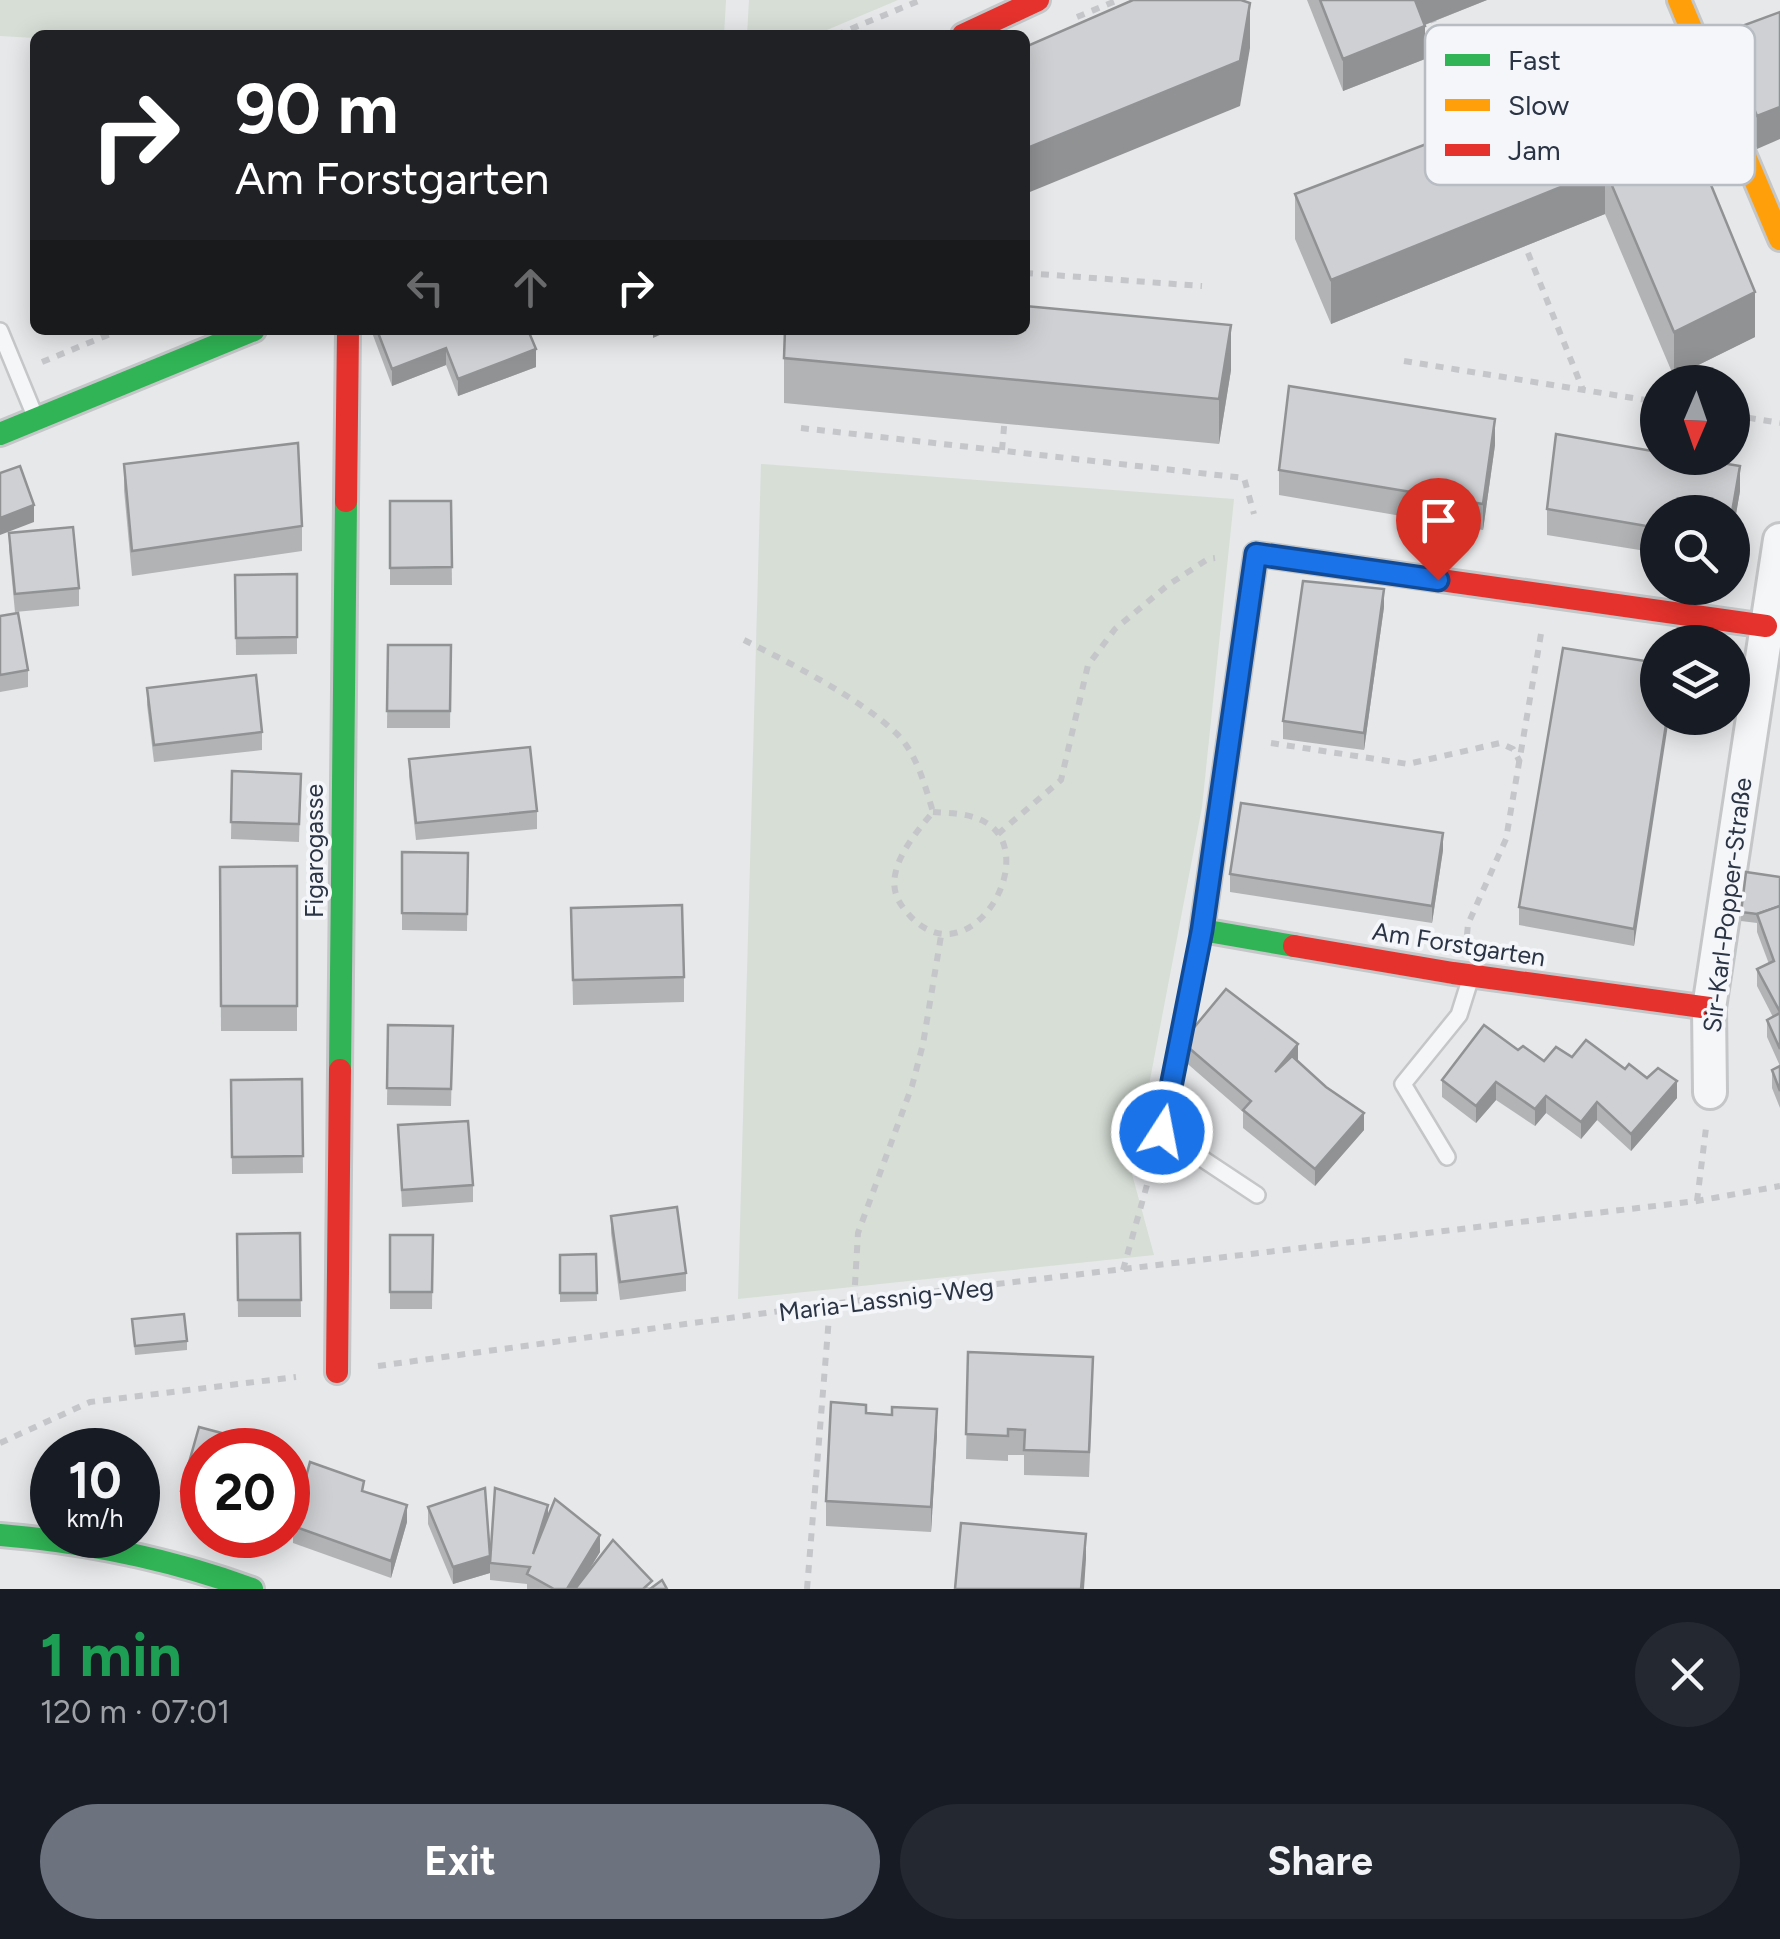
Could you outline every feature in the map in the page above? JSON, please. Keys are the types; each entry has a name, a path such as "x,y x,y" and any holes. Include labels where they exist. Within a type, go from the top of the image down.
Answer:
{"street":[{"path":"974,30 1038,0"},
{"path":"1678,0 1689,25"},
{"path":"1755,180 1780,239"},
{"path":"0,434 242,335"},
{"name":"Figarogasse","path":"338,1372 348,335"},
{"name":"Sir-Karl-Popper-Straße","path":"1710,1092 1709,1008 1780,540"},
{"path":"1202,930 1256,554 1766,626"},
{"name":"Am Forstgarten","path":"1202,930 1472,976 1709,1008"},
{"path":"0,1535 54,1538 208,1581 252,1589"}],"lane":[{"path":"0,330 36,420"},
{"path":"1202,930 1162,1132 1257,1195"},
{"path":"1447,1157 1403,1084 1459,1015 1472,976"}],"path":[{"path":"848,30 921,0"},
{"path":"1425,0 1435,25"},
{"path":"1518,230 1584,390"},
{"path":"1030,273 1202,286"},
{"path":"17,372 108,335"},
{"path":"1404,361 1640,399"},
{"path":"1002,450 1007,399"},
{"path":"1750,418 1780,423"},
{"path":"800,428 1244,478 1254,504 1256,554 1208,559 1168,584 1115,629 1088,665 1060,780 998,834"},
{"path":"1472,976 1468,924 1506,840 1547,595"},
{"path":"744,640 804,670 898,736 921,773 933,812"},
{"path":"1230,736 1408,764 1500,744 1514,750 1520,764"},
{"path":"933,812 966,814 988,823 998,834 1008,860 1002,890 983,916 959,934 941,936 912,922 896,898 896,872 908,842 933,812"},
{"path":"854,1302 858,1233 912,1086 941,936"},
{"path":"1697,1201 1710,1092"},
{"path":"1123,1270 1162,1132"},
{"name":"Maria-Lassnig-Weg","path":"0,1443 90,1402 830,1305 1697,1201 1780,1186"},
{"path":"807,1589 830,1305"}],"shaded area":[{"path":"0,0 726,0 724,30 30,30 30,38 0,36"},
{"path":"749,0 898,0 827,30 747,30"},
{"path":"761,464 1234,499 1202,807 1132,1174 1154,1255 738,1299"}],"building":[{"path":"1133,0 1250,3 1240,61 1030,147 1030,45"},
{"path":"1320,0 1415,0 1425,26 1343,59"},
{"path":"1780,12 1780,107 1757,116 1755,25 1745,25"},
{"path":"1425,145 1425,185 1566,185 1331,280 1295,194"},
{"path":"1612,185 1711,185 1755,292 1674,332"},
{"path":"1030,306 1231,325 1219,399 784,358 785,335 1030,335"},
{"path":"379,335 530,335 536,349 458,379 446,348 392,369"},
{"path":"1289,386 1495,419 1483,504 1279,470"},
{"path":"1556,434 1640,449 1640,475 1738,475 1735,495 1640,495 1640,525 1547,509"},
{"path":"298,443 302,526 132,551 124,464"},
{"path":"20,466 34,505 0,518 0,473"},
{"path":"390,501 451,501 452,567 390,568"},
{"path":"73,527 79,588 15,594 9,533"},
{"path":"297,574 297,637 236,638 235,575"},
{"path":"1303,581 1384,589 1364,733 1283,721"},
{"path":"18,613 28,670 0,675 0,616"},
{"path":"388,645 451,645 450,711 387,711"},
{"path":"1563,648 1640,660 1640,735 1664,735 1634,929 1519,907"},
{"path":"256,675 262,732 154,745 147,688"},
{"path":"530,747 537,811 416,823 409,759"},
{"path":"232,771 301,774 299,824 231,822"},
{"path":"1241,803 1443,833 1432,906 1230,874"},
{"path":"402,852 468,853 467,914 402,913"},
{"path":"297,866 297,1006 221,1006 220,867"},
{"path":"1746,872 1780,877 1780,906 1757,914 1741,912"},
{"path":"682,905 684,977 573,980 571,908"},
{"path":"1780,906 1780,1012 1757,969 1774,961 1757,914"},
{"path":"1226,989 1298,1044 1275,1072 1292,1056 1326,1087 1364,1113 1315,1169 1243,1110 1251,1101 1182,1042"},
{"path":"1780,1013 1780,1049 1767,1020"},
{"path":"388,1025 453,1026 451,1089 387,1088"},
{"path":"1484,1025 1518,1050 1523,1046 1544,1061 1556,1047 1572,1057 1586,1040 1625,1069 1629,1064 1647,1078 1658,1068 1677,1081 1631,1134 1597,1102 1581,1122 1546,1096 1535,1109 1496,1082 1476,1106 1442,1080"},
{"path":"1780,1066 1780,1091 1772,1070"},
{"path":"302,1079 303,1156 232,1157 231,1080"},
{"path":"468,1121 473,1185 402,1190 398,1125"},
{"path":"677,1207 686,1273 620,1282 611,1216"},
{"path":"300,1233 301,1300 238,1300 237,1234"},
{"path":"390,1235 433,1235 432,1292 390,1292"},
{"path":"596,1254 597,1293 560,1293 560,1255"},
{"path":"184,1314 187,1341 135,1346 132,1319"},
{"path":"968,1352 1093,1357 1089,1452 1024,1450 1025,1430 1008,1429 1008,1436 966,1434"},
{"path":"831,1402 866,1405 866,1413 892,1415 892,1407 937,1409 931,1507 826,1501"},
{"path":"310,1462 364,1481 362,1491 407,1505 391,1561 310,1532"},
{"path":"485,1488 490,1556 453,1567 428,1507"},
{"path":"495,1488 548,1505 533,1554 555,1499 600,1535 567,1589 554,1589 527,1574 530,1567 490,1563"},
{"path":"961,1523 1086,1534 1081,1589 955,1589"},
{"path":"613,1540 652,1581 643,1589 575,1589"},
{"path":"662,1580 667,1589 650,1589"}],"traffic: fast":[{"path":"0,434 242,335"},
{"path":"340,1070 346,501"},
{"path":"1294,946 1202,930 1256,554 1349,567"},
{"path":"0,1535 128,1553 252,1589"}],"traffic: slow":[{"path":"1679,0 1690,25"},
{"path":"1755,180 1780,239"}],"traffic: jam":[{"path":"974,30 1038,0"},
{"path":"346,501 348,335"},
{"path":"1349,567 1766,626"},
{"path":"1294,946 1453,973 1709,1008"},
{"path":"337,1372 340,1070"}],"route":[{"path":"1162,1132 1202,930 1256,554 1438,580"}]}
